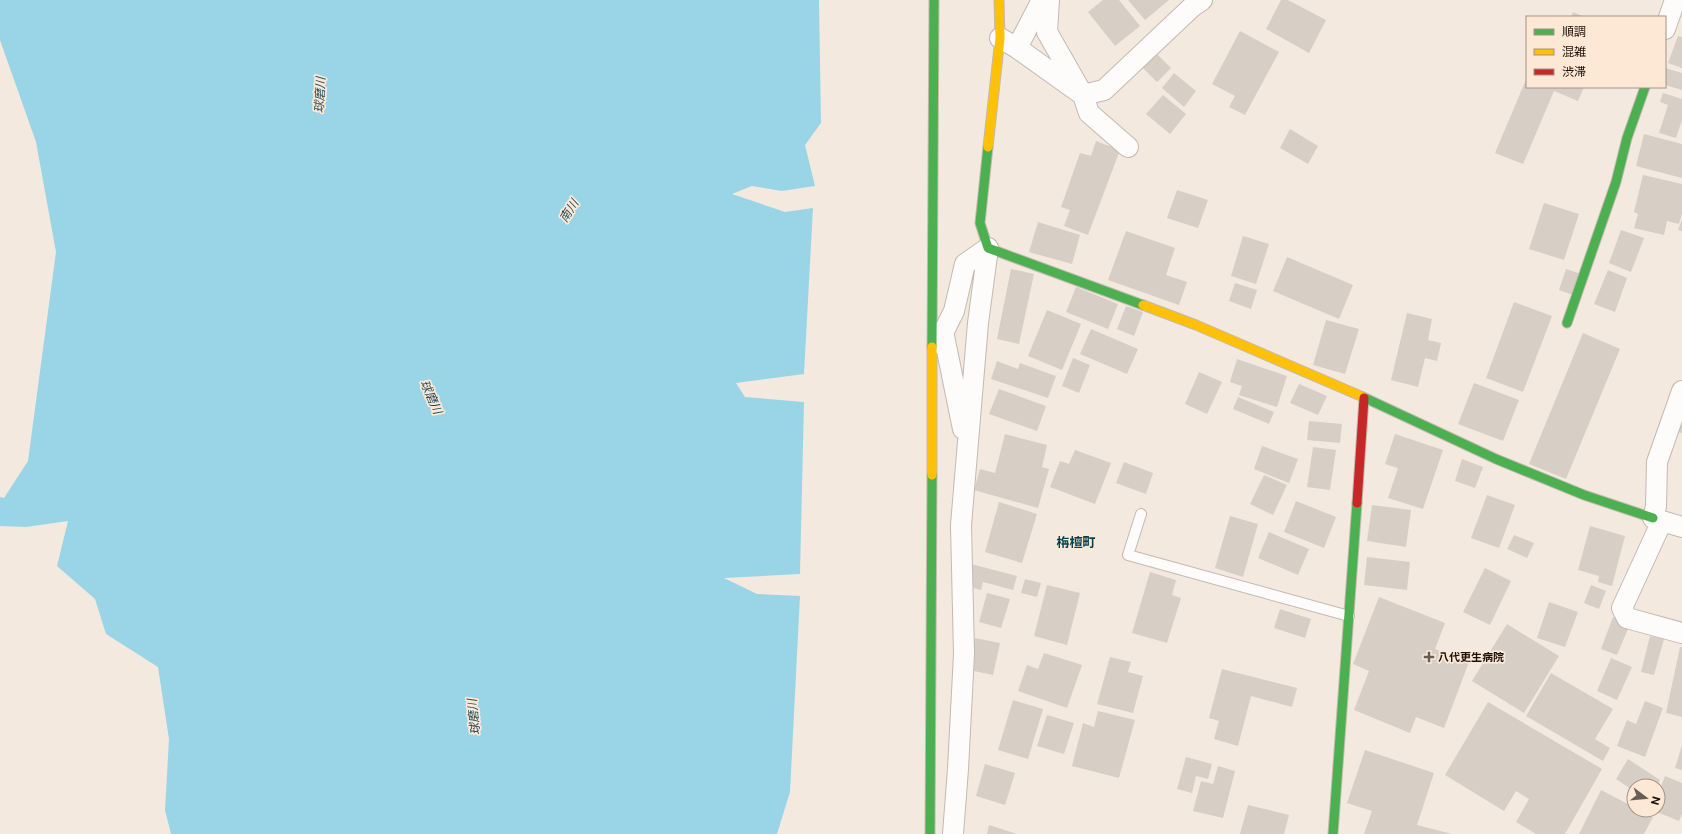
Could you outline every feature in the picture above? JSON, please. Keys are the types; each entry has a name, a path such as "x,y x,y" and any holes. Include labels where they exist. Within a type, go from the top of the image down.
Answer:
{"street":[{"path":"930,834 934,0"},
{"path":"953,834 964,654 961,525 978,323 988,248 980,223 1000,38 999,0"},
{"path":"1017,48 1042,0"},
{"path":"1049,0 1047,32 1083,95 1089,113 1128,147"},
{"path":"1000,38 1017,48 1083,95 1104,90 1192,7 1202,0"},
{"path":"1666,26 1675,2"},
{"path":"1567,323 1616,182 1627,138 1645,88"},
{"path":"932,354 954,311 965,264 988,248"},
{"path":"988,248 1196,325 1364,398 1496,459 1584,495 1682,527"},
{"path":"944,331 968,453"},
{"path":"1682,391 1657,462 1657,519 1622,608 1627,618 1682,633"},
{"path":"1334,834 1364,398"}],"lane":[{"path":"1141,514 1128,555 1349,616"}],"water":[{"path":"0,0 819,0 821,123 805,145 815,186 782,191 752,186 732,194 785,212 813,208 804,374 736,383 745,397 804,402 800,574 724,578 757,594 800,596 790,792 777,834 171,834 165,810 169,739 158,667 106,634 95,599 57,566 68,521 26,527 0,526 0,497 4,498 28,461 56,252 36,142 0,40"}],"building":[{"path":"1103,0 1119,0 1140,26 1115,46 1088,12"},
{"path":"1128,0 1169,0 1145,20"},
{"path":"1281,0 1288,0 1326,20 1309,53 1266,29"},
{"path":"1573,12 1583,16 1571,16"},
{"path":"1240,31 1279,52 1245,115 1229,107 1235,96 1212,84"},
{"path":"1678,36 1682,37 1682,68 1668,63"},
{"path":"1156,53 1171,68 1157,82 1142,67"},
{"path":"1666,68 1682,73 1682,90 1666,85"},
{"path":"1174,73 1196,91 1184,107 1162,88"},
{"path":"1526,79 1526,88 1584,88 1578,101 1554,91 1523,164 1495,153"},
{"path":"1663,93 1682,99 1682,120 1676,138 1659,133 1668,105 1660,102"},
{"path":"1163,95 1186,114 1170,134 1146,114"},
{"path":"1290,129 1318,146 1308,164 1280,148"},
{"path":"1644,134 1682,144 1682,178 1636,166"},
{"path":"1096,141 1120,150 1088,235 1064,226 1070,210 1061,207 1080,153 1091,156"},
{"path":"1643,175 1682,184 1682,213 1679,224 1667,221 1664,235 1634,228 1638,214 1634,212"},
{"path":"1177,190 1208,200 1198,228 1167,218"},
{"path":"1544,203 1579,214 1564,260 1529,249"},
{"path":"1682,219 1682,231 1678,230"},
{"path":"1038,222 1080,235 1072,264 1029,252"},
{"path":"1621,230 1644,238 1631,272 1609,263"},
{"path":"1126,231 1175,248 1166,275 1187,282 1179,305 1108,280"},
{"path":"1243,236 1269,244 1256,284 1231,276"},
{"path":"1287,257 1353,285 1339,319 1273,291"},
{"path":"1011,269 1034,274 1019,344 997,339"},
{"path":"1566,269 1581,274 1573,295 1559,290"},
{"path":"1608,270 1627,278 1615,312 1594,304"},
{"path":"1235,283 1257,290 1251,309 1229,301"},
{"path":"1076,287 1118,304 1108,329 1066,312"},
{"path":"1514,302 1552,316 1523,392 1486,378"},
{"path":"1126,306 1143,312 1134,336 1117,329"},
{"path":"1047,310 1081,324 1062,370 1028,356"},
{"path":"1407,313 1432,319 1428,340 1441,343 1437,361 1425,358 1418,387 1391,380"},
{"path":"1326,320 1359,329 1345,374 1313,365"},
{"path":"1091,329 1138,349 1127,374 1080,354"},
{"path":"1583,333 1620,349 1566,479 1529,464"},
{"path":"1073,358 1090,365 1079,393 1062,386"},
{"path":"1237,359 1287,376 1277,407 1239,395 1242,386 1230,382"},
{"path":"997,361 1018,369 1020,363 1056,376 1048,398 991,379"},
{"path":"1199,372 1222,382 1207,414 1185,404"},
{"path":"1474,383 1519,400 1503,441 1458,424"},
{"path":"1299,384 1327,396 1318,415 1290,403"},
{"path":"999,389 1046,406 1037,431 989,414"},
{"path":"1238,397 1274,412 1269,424 1233,409"},
{"path":"1309,421 1342,424 1340,443 1307,440"},
{"path":"1682,421 1682,433 1678,432"},
{"path":"1005,434 1047,445 1042,467 1049,469 1038,508 974,490 980,469 995,473"},
{"path":"1395,434 1443,450 1423,509 1388,498 1398,468 1385,464"},
{"path":"1262,446 1298,459 1289,483 1254,469"},
{"path":"1313,447 1336,450 1330,490 1307,487"},
{"path":"1075,450 1111,463 1095,504 1050,487 1060,461 1069,464"},
{"path":"1462,459 1483,467 1475,488 1455,481"},
{"path":"1124,462 1153,473 1146,494 1116,483"},
{"path":"1264,475 1287,485 1273,515 1250,504"},
{"path":"1487,495 1515,505 1499,548 1471,538"},
{"path":"1296,501 1336,517 1324,548 1284,532"},
{"path":"999,502 1037,514 1022,563 985,552"},
{"path":"1372,505 1411,510 1406,547 1367,541"},
{"path":"1230,516 1258,524 1243,577 1215,568"},
{"path":"1590,526 1625,536 1612,586 1598,582 1599,576 1578,570"},
{"path":"1269,532 1309,549 1298,575 1258,558"},
{"path":"1514,535 1534,543 1527,558 1507,549"},
{"path":"1367,557 1410,562 1407,590 1364,585"},
{"path":"971,564 1017,576 1013,590 983,582 981,590 966,586"},
{"path":"1485,568 1511,581 1490,625 1463,612"},
{"path":"1150,572 1176,580 1172,595 1181,598 1167,643 1132,633"},
{"path":"1025,579 1041,583 1037,597 1021,593"},
{"path":"1047,585 1080,593 1067,645 1034,636"},
{"path":"1591,585 1606,591 1599,609 1584,603"},
{"path":"987,593 1010,599 1001,628 979,622"},
{"path":"1379,597 1445,623 1435,649 1469,662 1444,728 1416,717 1410,733 1354,710 1369,671 1353,664"},
{"path":"1549,602 1578,612 1565,647 1537,638"},
{"path":"1280,609 1311,619 1305,638 1274,628"},
{"path":"1613,617 1630,624 1617,655 1601,649"},
{"path":"1507,624 1559,656 1524,713 1472,681"},
{"path":"1650,636 1664,639 1654,675 1641,672"},
{"path":"975,638 1000,643 993,675 969,670"},
{"path":"1680,647 1682,647 1682,717 1666,713"},
{"path":"1044,653 1082,665 1067,708 1018,691 1027,665 1038,669"},
{"path":"1110,657 1131,662 1128,672 1143,676 1133,713 1097,704"},
{"path":"1611,658 1632,667 1617,700 1597,691"},
{"path":"1222,669 1297,688 1292,707 1251,696 1238,746 1214,739 1219,721 1209,718"},
{"path":"1551,673 1613,709 1595,739 1610,748 1603,761 1526,716"},
{"path":"1013,700 1043,709 1028,759 998,750"},
{"path":"1645,701 1663,708 1645,757 1617,746 1627,720 1636,724"},
{"path":"1488,702 1602,769 1565,834 1536,834 1516,822 1529,799 1516,791 1504,811 1445,775"},
{"path":"1098,711 1135,720 1119,778 1072,766 1083,723 1094,727"},
{"path":"1047,715 1074,723 1064,754 1037,746"},
{"path":"1682,745 1682,770 1675,768"},
{"path":"1365,750 1434,773 1417,825 1452,834 1364,834 1372,811 1347,803"},
{"path":"1186,757 1212,764 1208,779 1196,776 1192,793 1177,789"},
{"path":"1628,759 1657,778 1626,778 1626,786 1616,779"},
{"path":"985,764 1015,773 1005,805 976,796"},
{"path":"1218,766 1235,771 1223,818 1193,811 1201,781 1213,784"},
{"path":"1665,776 1682,783 1682,814 1679,821 1666,816 1666,778 1664,778"},
{"path":"1601,790 1626,803 1626,818 1652,818 1644,834 1579,834"},
{"path":"1248,805 1289,815 1284,834 1240,834"},
{"path":"989,825 1017,834 987,834"}],"traffic: fast":[{"path":"932,347 934,0"},
{"path":"1567,323 1616,182 1627,138 1645,88"},
{"path":"988,147 980,223 988,248 1143,305"},
{"path":"1363,397 1496,459 1584,495 1653,518"},
{"path":"930,834 932,475"},
{"path":"1333,834 1357,503"}],"traffic: slow":[{"path":"988,147 1000,38 999,0"},
{"path":"1143,305 1196,325 1363,397"},
{"path":"932,347 932,475"}],"traffic: jam":[{"path":"1357,503 1364,398"}],"place":[{"name":"八代更生病院","path":"1429,657"}],"district":[{"name":"栴檀町","path":"1076,542"}],"water label":[{"name":"球磨川","path":"320,95"},
{"name":"南川","path":"569,211"},
{"name":"球磨川","path":"431,397"},
{"name":"球磨川","path":"474,717"}]}
